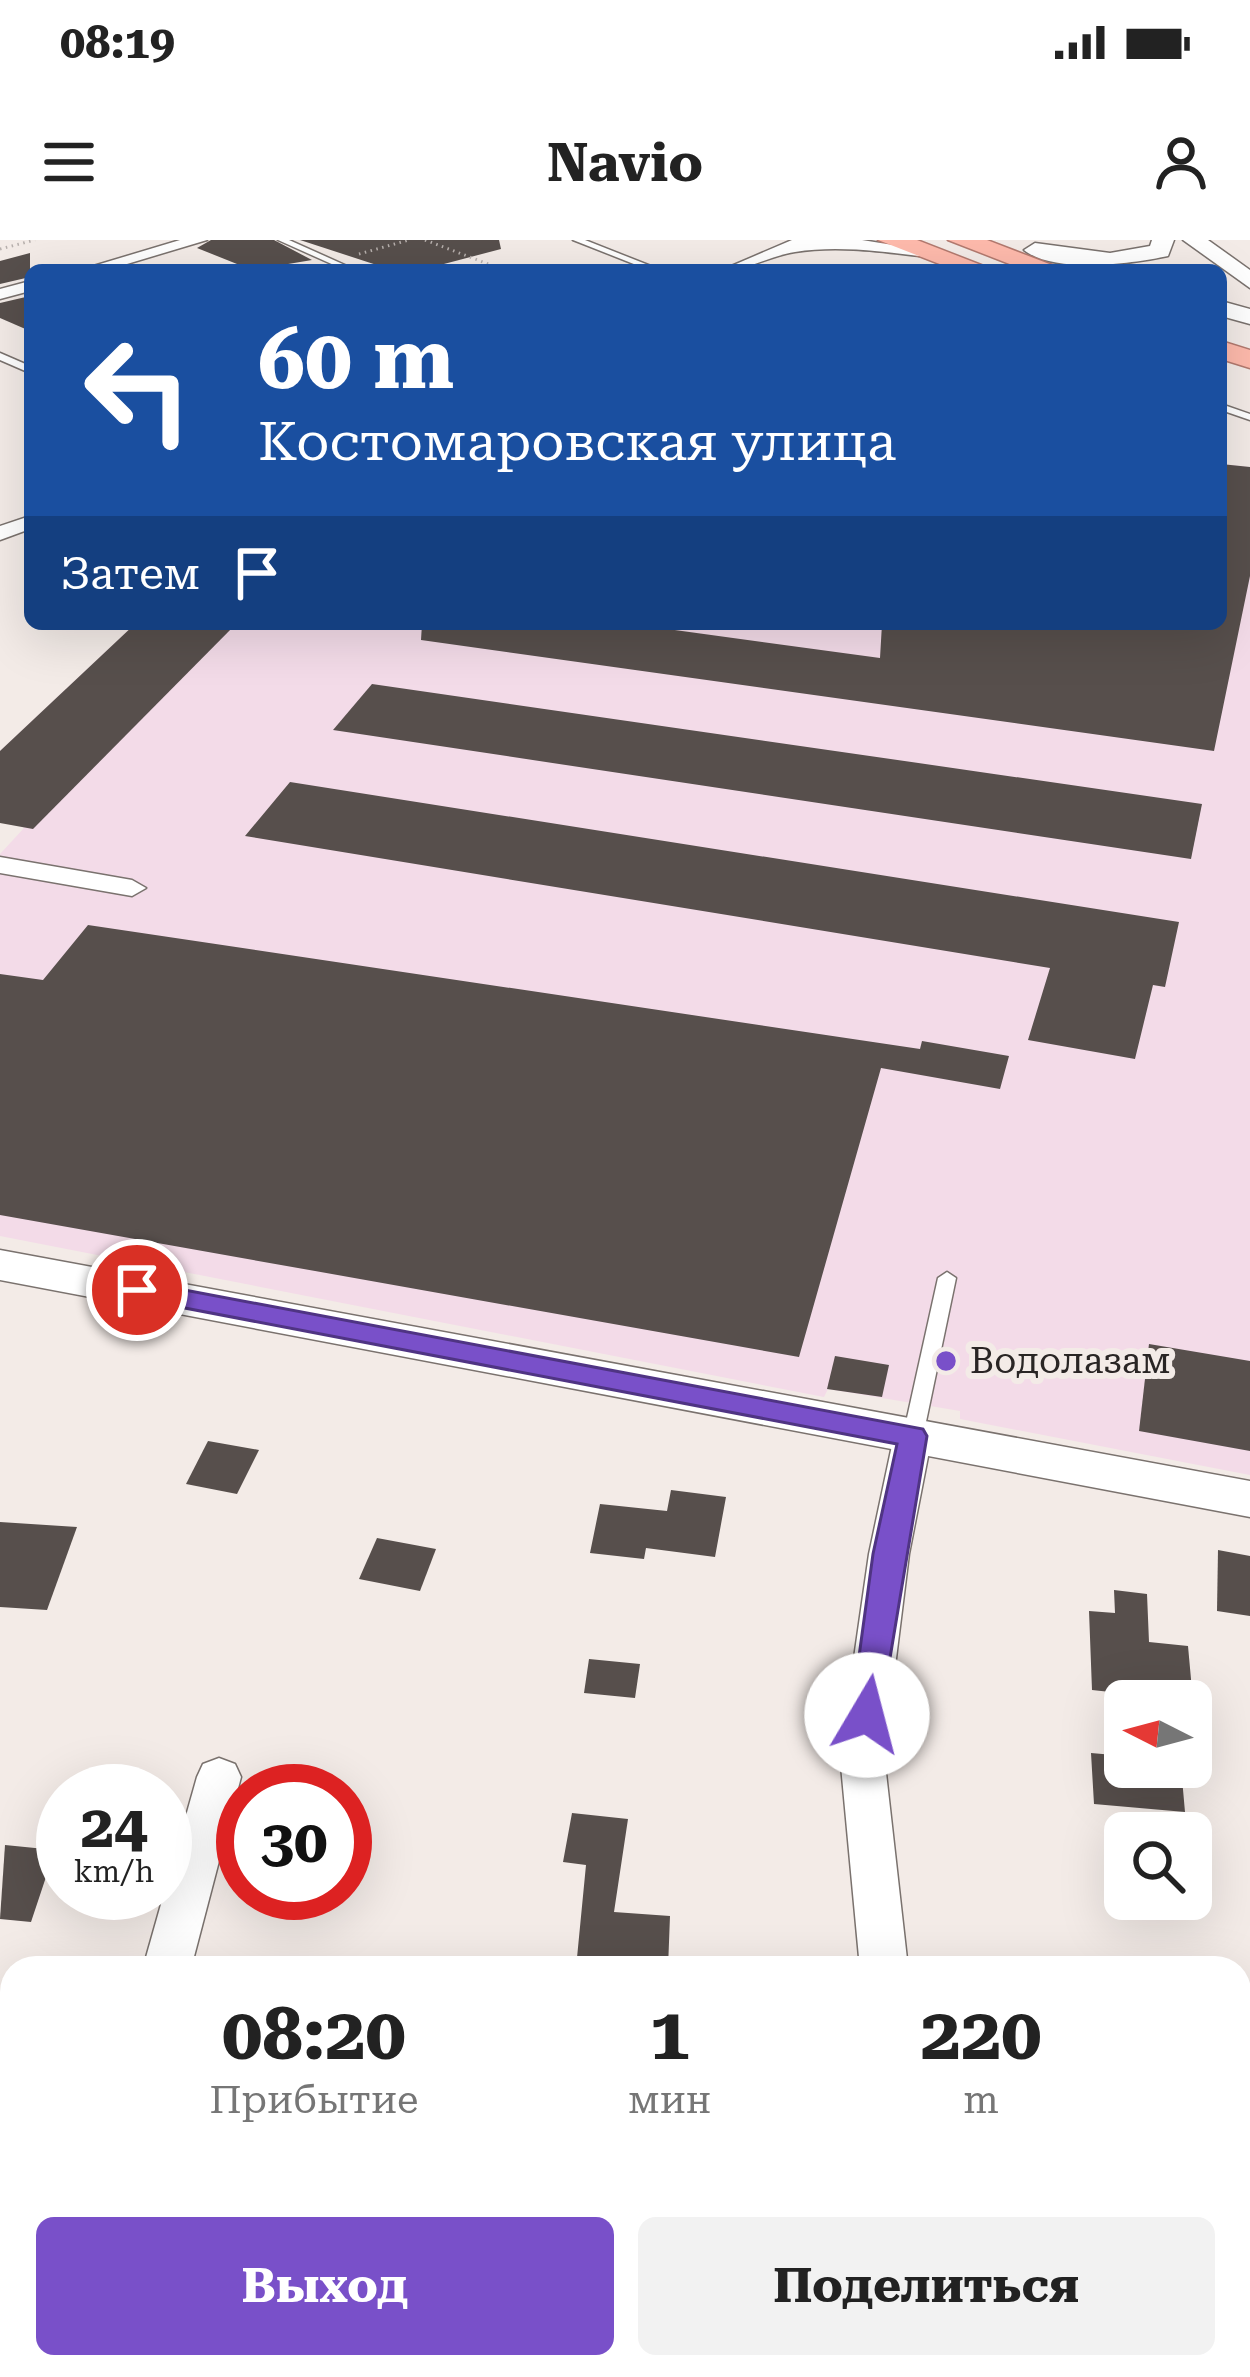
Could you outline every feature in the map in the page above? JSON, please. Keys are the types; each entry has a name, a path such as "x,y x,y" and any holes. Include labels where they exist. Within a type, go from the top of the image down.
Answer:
{"highway":[{"path":"891,240 963,264"},
{"path":"961,240 1044,260"}],"main road":[{"path":"1005,240 1044,260 1110,260 1160,251 1163,240"},
{"path":"1193,240 1226,264"}],"street":[{"path":"132,264 199,240"},
{"path":"746,264 801,243 928,252"},
{"path":"0,865 131,888"},
{"path":"0,1264 1250,1499"},
{"path":"883,1956 862,1755 889,1554 913,1436"},
{"path":"170,1956 216,1791"}],"lane":[{"path":"282,240 337,264"},
{"path":"577,240 641,264"},
{"path":"913,1436 947,1278"}],"path":[{"path":"0,249 34,240"},
{"path":"332,262 409,240"},
{"path":"425,240 488,264"}],"shaded area":[{"path":"1227,465 1250,467 1250,1475 960,1419 960,1411 828,1389 824,1397 0,1236 0,854 24,828 0,813 0,751 129,630 1227,630"}],"building":[{"path":"211,240 274,240 312,260 237,264 197,248"},
{"path":"300,240 499,240 501,249 444,264 374,264"},
{"path":"30,253 24,278 0,284 0,261"},
{"path":"24,297 24,328 0,318 0,303"},
{"path":"1227,465 1250,467 1250,576 1214,751 421,640 422,630 675,630 880,658 882,630 1227,630"},
{"path":"129,630 230,630 33,829 0,823 0,751"},
{"path":"372,684 1202,804 1191,859 333,730"},
{"path":"290,782 1179,922 1165,987 1153,985 1135,1059 1028,1040 1050,968 245,836"},
{"path":"88,925 920,1049 922,1041 1009,1056 1000,1089 881,1068 799,1357 0,1215 0,974 43,980"},
{"path":"1149,1344 1250,1361 1250,1451 1139,1431"},
{"path":"835,1356 889,1365 882,1397 827,1389"},
{"path":"208,1441 259,1450 237,1494 186,1484"},
{"path":"671,1490 726,1497 715,1557 646,1548 644,1559 590,1553 600,1504 667,1511"},
{"path":"0,1522 77,1527 47,1610 0,1607"},
{"path":"377,1538 436,1549 420,1591 359,1579"},
{"path":"1218,1550 1250,1556 1250,1616 1217,1611"},
{"path":"1114,1590 1147,1594 1149,1642 1188,1646 1191,1680 1104,1680 1104,1691 1092,1690 1089,1611 1115,1613"},
{"path":"589,1659 640,1664 635,1698 584,1693"},
{"path":"1091,1753 1104,1754 1104,1788 1183,1788 1185,1812 1094,1804"},
{"path":"572,1813 628,1819 614,1912 670,1916 668,1956 577,1956 586,1865 563,1862"},
{"path":"5,1845 36,1848 36,1907 31,1922 0,1919"}],"place":[{"name":"Водолазам","path":"946,1361"}],"route":[{"path":"137,1290 913,1436 889,1554 867,1715"}]}
